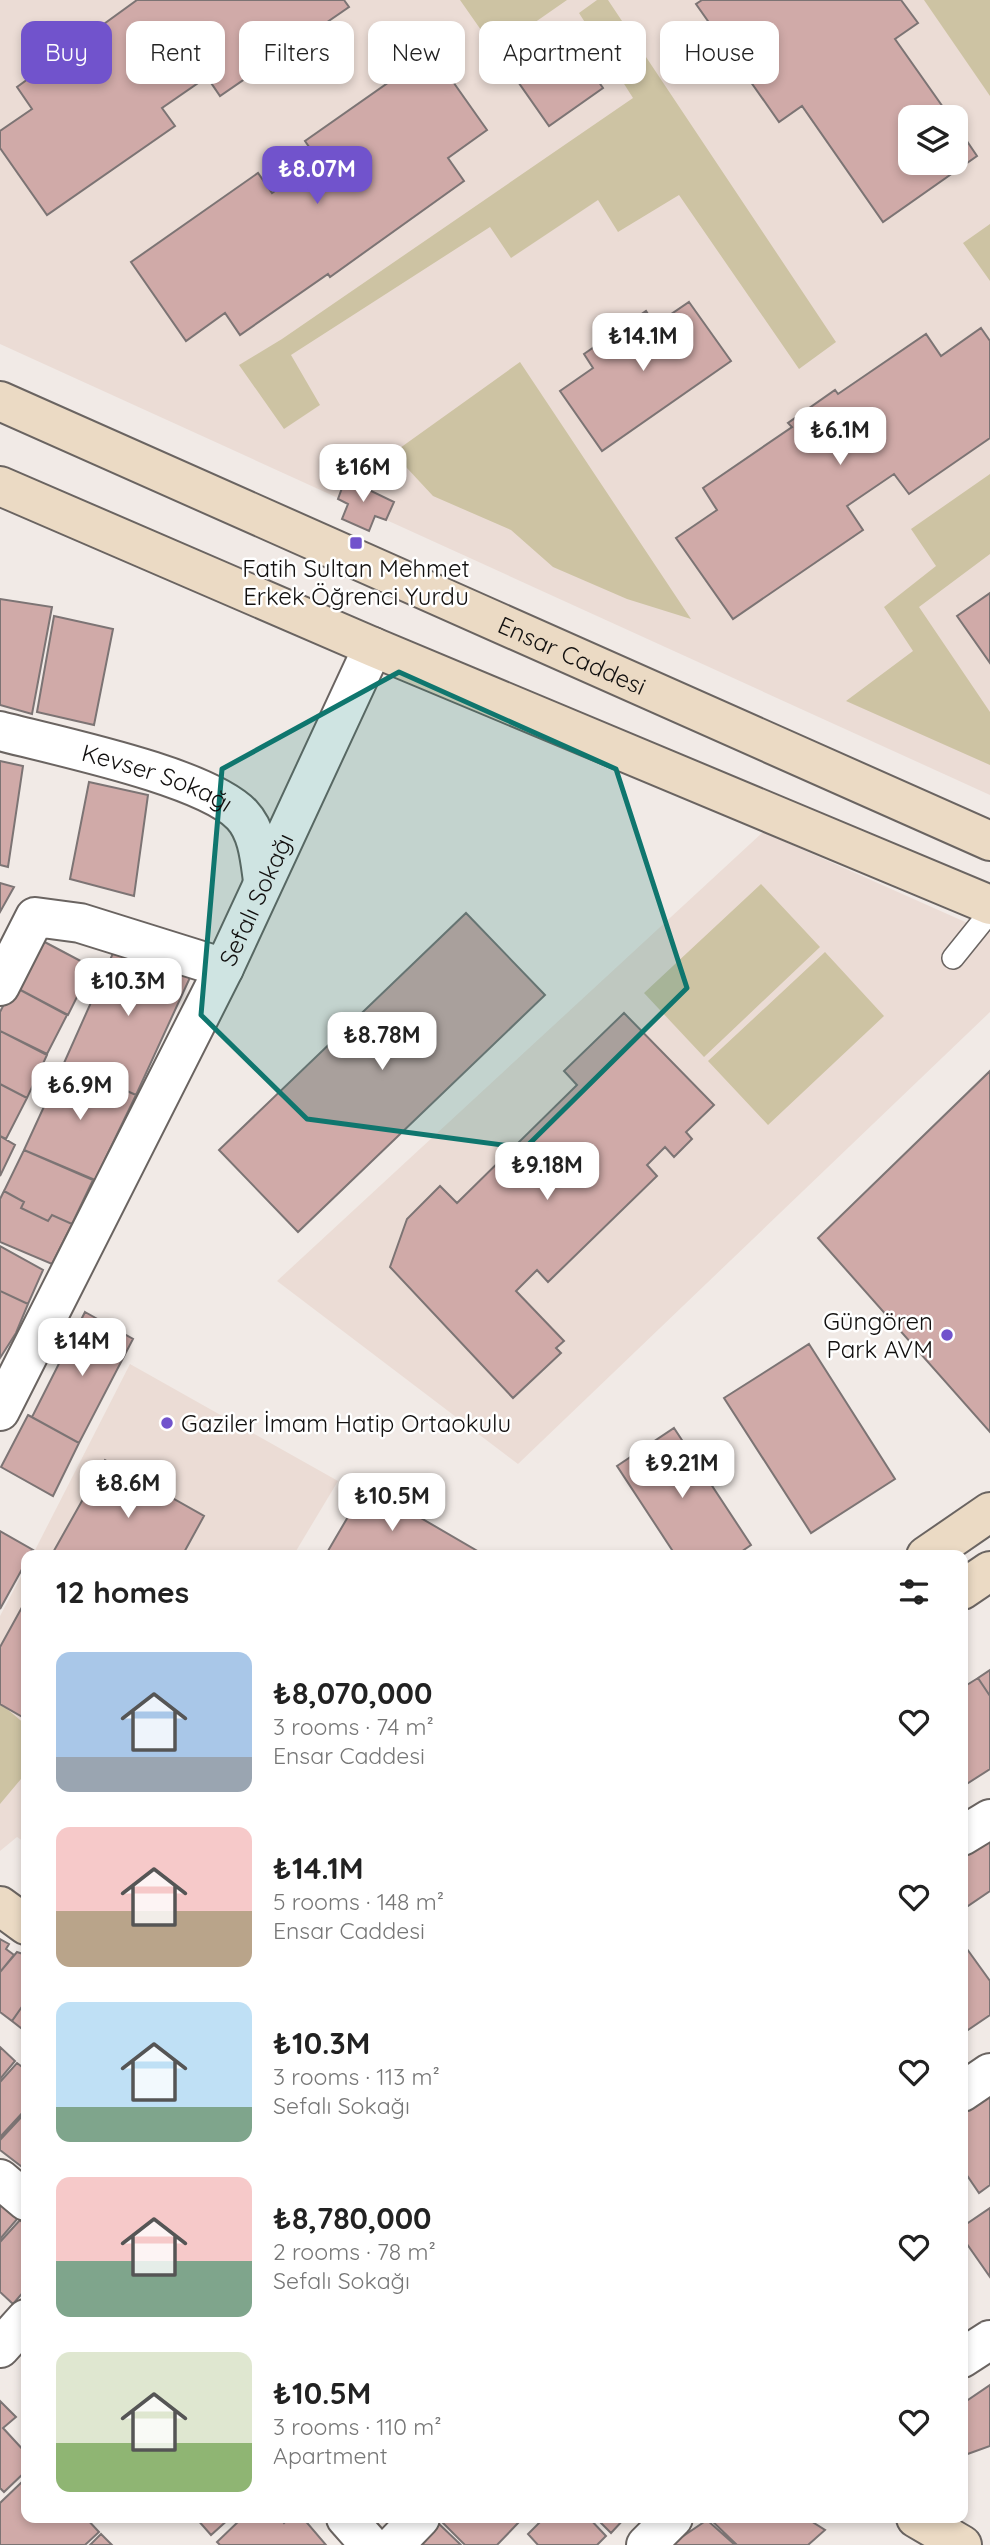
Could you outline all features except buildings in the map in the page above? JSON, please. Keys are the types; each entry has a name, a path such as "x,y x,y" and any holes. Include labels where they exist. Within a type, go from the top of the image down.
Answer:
{"street":[{"name":"Ensar Caddesi","path":"0,401 990,841"},
{"path":"0,486 373,647 990,905"},
{"name":"Sefalı Sokağı","path":"0,1411 224,968 373,647"},
{"name":"Kevser Sokağı","path":"0,731 171,778 212,793 243,816 258,846 263,881"},
{"path":"0,986 35,917 80,923 224,968"},
{"path":"935,1550 990,1512"},
{"path":"968,1586 990,1572"},
{"path":"968,1832 990,1819"},
{"path":"0,1906 21,1921"},
{"path":"968,2088 990,2073"},
{"path":"0,2179 21,2197"},
{"path":"0,2348 21,2325"},
{"path":"968,2354 990,2340"},
{"path":"350,2523 370,2545"},
{"path":"394,2545 416,2523"},
{"path":"646,2545 668,2523"},
{"path":"925,2523 962,2545"}],"lane":[{"path":"953,958 990,912"}],"highlighted area":[{"path":"399,672 616,769 687,988 525,1148 307,1119 201,1015 222,769"}],"shaded area":[{"path":"0,0 990,0 990,795 0,344"},
{"path":"460,0 567,0 537,21 479,21 479,27"},
{"path":"597,0 608,0 622,21 584,21 579,13"},
{"path":"924,0 990,0 990,96"},
{"path":"646,57 660,78 660,84 664,84 836,342 799,369 679,195 618,232 598,200 511,258 490,227 291,355 320,405 284,429 239,365 282,339 633,98 624,84 646,84"},
{"path":"990,224 990,281 963,243"},
{"path":"520,362 691,619 627,599 553,567 511,530 433,496 393,453"},
{"path":"990,474 990,554 919,607 990,712 990,765 846,701 913,651 884,607 936,566 911,529"},
{"path":"763,832 990,933 990,1012 518,1464 277,1281"},
{"path":"761,884 820,947 704,1057 644,993"},
{"path":"825,952 884,1016 768,1125 708,1061"},
{"name":"Gaziler İmam Hatip Ortaokulu","path":"130,1364 338,1481 297,1550 35,1550"},
{"path":"21,1576 21,1840 17,1837 0,1851 0,1616"},
{"path":"0,1703 21,1721 21,1779 0,1804"}],"place":[{"name":"Fatih Sultan Mehmet Erkek Öğrenci Yurdu","path":"356,543"},
{"name":"Güngören Park AVM","path":"947,1335"},
{"name":"Gaziler İmam Hatip Ortaokulu","path":"167,1423"}]}
